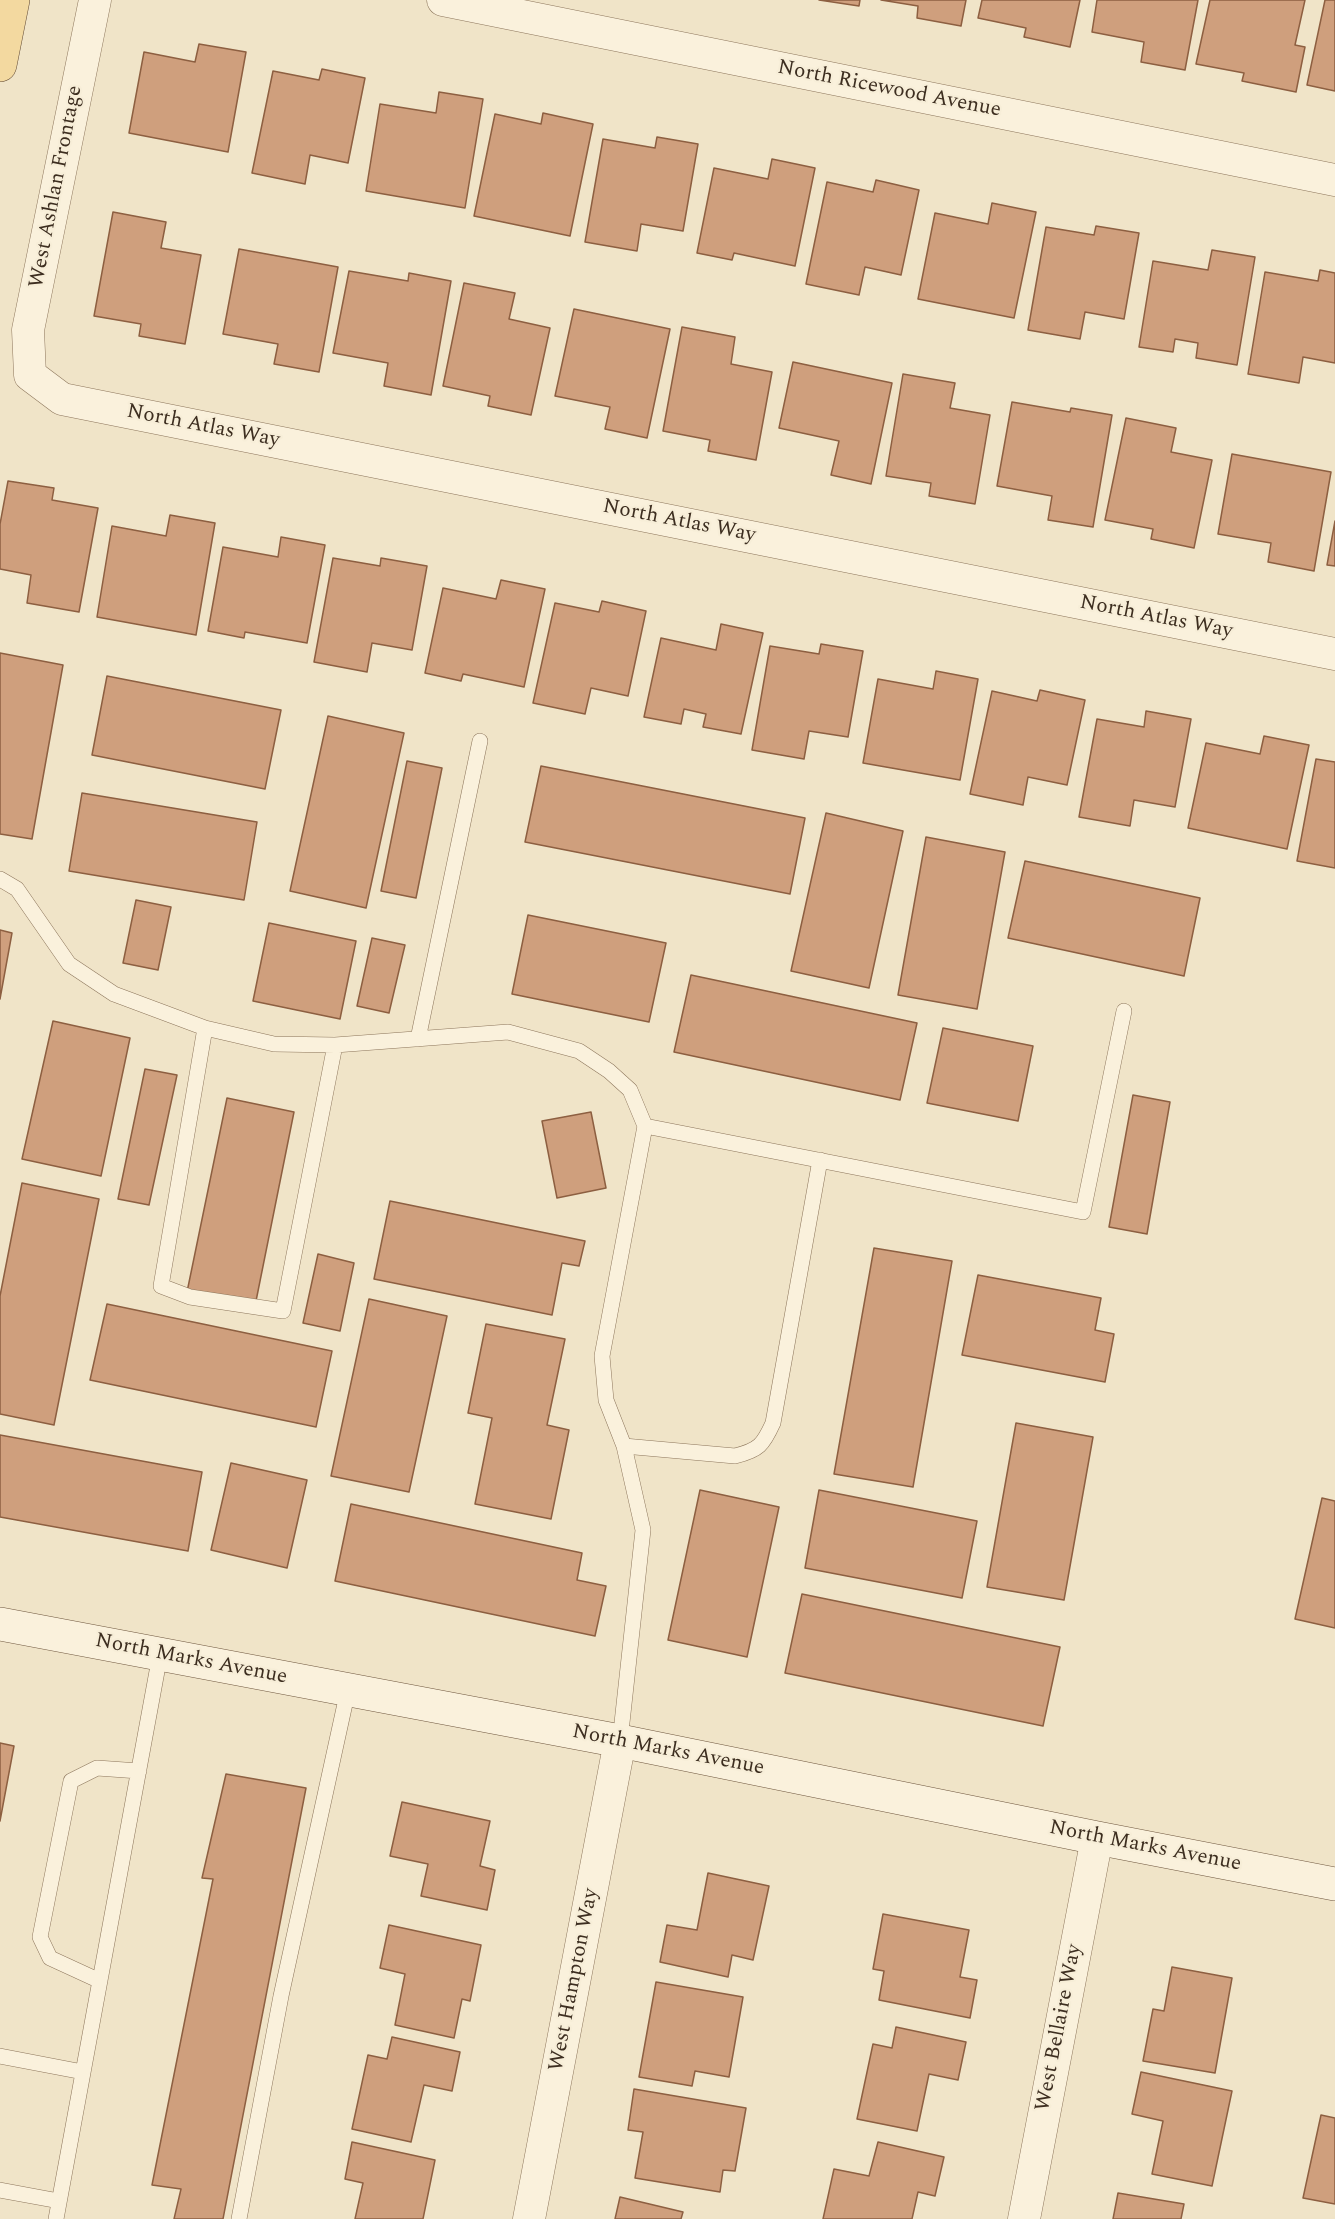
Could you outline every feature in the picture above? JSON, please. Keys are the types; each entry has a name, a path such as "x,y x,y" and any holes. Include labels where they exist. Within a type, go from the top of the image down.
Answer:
{"main road":[{"path":"0,65 13,0"},
{"name":"North Marks Avenue","path":"0,1624 620,1741 1335,1884"}],"street":[{"name":"West Ashlan Frontage","path":"30,375 28,330 95,0"},
{"name":"North Ricewood Avenue","path":"443,0 1335,180"},
{"name":"North Atlas Way","path":"30,375 62,399 1335,654"},
{"name":"West Hampton Way","path":"529,2219 620,1741"},
{"name":"West Bellaire Way","path":"1024,2219 1097,1838"}],"lane":[{"path":"418,1039 480,741"},
{"path":"0,879 17,890 69,964 114,994 205,1028 274,1044 334,1045 508,1032 579,1052 609,1071 630,1090 645,1126 602,1356 606,1400 624,1446 643,1530 620,1741"},
{"path":"645,1126 1083,1212 1124,1011"},
{"path":"205,1028 161,1286 190,1296 283,1311 334,1045"},
{"path":"624,1446 735,1456 751,1452 764,1443 773,1423 820,1160"},
{"path":"56,2219 160,1655"},
{"path":"239,2219 281,1996 348,1690"},
{"path":"100,1981 50,1958 40,1937 71,1781 97,1768 139,1771"},
{"path":"0,2056 83,2072"},
{"path":"0,2190 59,2201"}],"building":[{"path":"819,0 860,0 859,6"},
{"path":"881,0 966,0 961,26 917,18 918,6"},
{"path":"982,0 1080,0 1070,47 1024,37 1026,28 978,18"},
{"path":"1097,0 1198,0 1185,70 1141,62 1144,42 1092,32"},
{"path":"1210,0 1305,0 1295,45 1305,47 1296,92 1242,81 1244,73 1196,64"},
{"path":"1325,0 1335,0 1335,91 1307,85"},
{"path":"199,44 246,52 228,152 129,133 144,52 195,62"},
{"path":"322,69 365,78 348,163 310,155 305,184 252,173 273,71 319,80"},
{"path":"439,92 483,99 465,208 366,191 380,104 436,113"},
{"path":"543,113 593,124 570,236 474,216 495,114 541,124"},
{"path":"657,137 698,144 683,231 641,224 637,251 585,242 603,139 655,148"},
{"path":"772,159 815,168 795,266 734,253 732,260 697,253 714,168 768,179"},
{"path":"876,180 919,190 901,275 865,267 859,295 806,284 827,182 873,192"},
{"path":"992,203 1036,212 1014,318 918,299 935,213 988,224"},
{"path":"113,212 166,222 161,248 201,255 185,344 139,336 141,324 94,316"},
{"path":"1096,226 1139,233 1124,319 1085,312 1080,339 1028,330 1046,227 1094,235"},
{"path":"239,249 338,267 319,372 274,364 278,344 223,334"},
{"path":"1212,250 1255,257 1237,365 1196,358 1198,343 1175,339 1173,352 1139,347 1153,261 1208,270"},
{"path":"1320,270 1335,273 1335,363 1303,357 1299,383 1248,374 1265,272 1318,281"},
{"path":"349,271 408,281 409,273 451,281 431,395 384,386 388,363 333,353"},
{"path":"464,283 515,293 509,319 550,328 531,415 488,406 490,396 443,386"},
{"path":"574,309 670,329 647,438 605,429 610,407 555,396"},
{"path":"682,327 735,337 731,364 772,372 756,460 708,451 710,440 663,431"},
{"path":"793,362 892,383 871,484 831,475 839,441 779,428"},
{"path":"903,374 955,383 950,408 990,415 975,504 929,496 931,483 886,476"},
{"path":"1012,402 1070,412 1071,408 1112,415 1093,527 1048,520 1052,496 997,486"},
{"path":"1126,418 1176,428 1171,452 1212,460 1194,548 1151,539 1153,529 1105,520"},
{"path":"1232,454 1331,472 1314,571 1268,562 1271,543 1218,534"},
{"path":"8,481 54,488 52,500 98,508 79,612 27,603 31,575 0,569 0,524"},
{"path":"170,515 215,523 196,635 97,617 112,526 166,536"},
{"path":"1335,521 1335,566 1327,565"},
{"path":"281,537 325,545 307,643 245,632 244,638 208,631 223,547 278,557"},
{"path":"333,558 380,566 381,558 427,566 412,650 372,643 367,672 314,662"},
{"path":"501,580 545,589 524,687 463,674 461,681 425,673 443,588 496,599"},
{"path":"602,601 646,611 628,696 591,688 585,714 533,703 555,603 599,612"},
{"path":"721,624 763,633 741,734 703,727 706,714 684,709 681,724 644,717 661,638 716,650"},
{"path":"821,644 863,651 848,737 809,731 804,759 752,750 770,646 819,654"},
{"path":"0,653 63,665 32,839 0,834"},
{"path":"936,671 978,679 960,780 863,763 878,679 933,689"},
{"path":"107,676 281,710 265,789 92,755"},
{"path":"1040,690 1085,700 1067,785 1028,777 1023,805 970,794 992,691 1037,701"},
{"path":"1146,711 1191,719 1175,807 1134,800 1130,826 1079,817 1097,719 1144,727"},
{"path":"328,716 404,733 366,908 290,891"},
{"path":"1264,736 1309,745 1287,849 1188,828 1206,743 1260,754"},
{"path":"1316,759 1335,762 1335,868 1297,861"},
{"path":"407,761 442,768 416,898 381,891"},
{"path":"541,766 805,818 790,894 525,842"},
{"path":"82,793 257,822 244,900 69,871"},
{"path":"826,813 903,831 869,988 791,971"},
{"path":"926,837 1005,852 977,1009 898,995"},
{"path":"1025,861 1200,898 1184,976 1008,938"},
{"path":"136,900 171,907 158,970 123,963"},
{"path":"528,915 666,943 649,1022 512,994"},
{"path":"269,923 356,941 340,1019 253,1001"},
{"path":"0,930 12,933 0,999"},
{"path":"372,938 405,945 389,1013 357,1006"},
{"path":"691,975 917,1023 900,1100 674,1052"},
{"path":"53,1021 130,1038 101,1176 22,1159"},
{"path":"943,1028 1033,1046 1018,1121 927,1103"},
{"path":"145,1069 177,1075 149,1205 118,1199"},
{"path":"1133,1095 1170,1102 1147,1234 1109,1227"},
{"path":"227,1098 294,1112 255,1306 187,1292"},
{"path":"591,1112 606,1188 557,1198 542,1121"},
{"path":"22,1183 99,1199 54,1425 0,1414 0,1296"},
{"path":"390,1201 585,1241 579,1266 562,1263 552,1315 374,1279"},
{"path":"874,1248 952,1261 913,1487 834,1474"},
{"path":"318,1254 354,1263 340,1331 303,1323"},
{"path":"978,1275 1101,1298 1095,1330 1114,1334 1105,1382 962,1355"},
{"path":"369,1299 447,1316 409,1492 331,1476"},
{"path":"107,1304 332,1351 316,1427 90,1380"},
{"path":"486,1324 565,1339 547,1425 569,1430 551,1519 475,1504 492,1418 468,1413"},
{"path":"1016,1423 1093,1437 1064,1600 987,1587"},
{"path":"0,1435 202,1472 188,1551 0,1517"},
{"path":"231,1463 307,1480 287,1568 211,1550"},
{"path":"700,1490 779,1507 747,1657 668,1640"},
{"path":"819,1490 977,1521 962,1598 805,1568"},
{"path":"1322,1498 1335,1501 1335,1628 1295,1619"},
{"path":"351,1504 582,1553 577,1580 606,1586 595,1636 335,1581"},
{"path":"802,1594 1060,1647 1043,1726 785,1673"},
{"path":"0,1743 14,1746 0,1821"},
{"path":"226,1774 306,1788 223,2219 174,2219 181,2189 152,2185 213,1879 202,1878"},
{"path":"402,1802 490,1821 480,1866 495,1870 487,1910 421,1896 428,1864 390,1856"},
{"path":"708,1873 769,1886 753,1960 732,1955 728,1977 660,1962 667,1925 697,1930"},
{"path":"883,1914 969,1930 960,1977 977,1980 970,2018 879,2000 884,1971 873,1969"},
{"path":"389,1925 481,1945 470,2001 462,1999 454,2038 395,2025 405,1974 380,1968"},
{"path":"1172,1967 1232,1978 1215,2073 1143,2061 1153,2009 1164,2011"},
{"path":"656,1982 743,1997 729,2077 695,2071 692,2086 639,2077"},
{"path":"896,2027 966,2042 958,2080 929,2074 917,2131 857,2119 873,2044 892,2048"},
{"path":"392,2037 460,2052 452,2091 424,2085 411,2142 352,2129 368,2055 387,2059"},
{"path":"1141,2072 1232,2091 1212,2186 1152,2174 1163,2121 1132,2114"},
{"path":"634,2089 746,2108 735,2171 723,2170 720,2192 635,2178 643,2132 628,2130"},
{"path":"1321,2115 1335,2118 1335,2204 1303,2198"},
{"path":"352,2142 435,2160 423,2219 355,2219 363,2183 345,2179"},
{"path":"878,2142 944,2157 935,2196 918,2192 912,2219 823,2219 834,2169 869,2176"},
{"path":"1118,2193 1184,2204 1181,2219 1113,2219"},
{"path":"620,2197 683,2212 681,2219 615,2219"}]}
